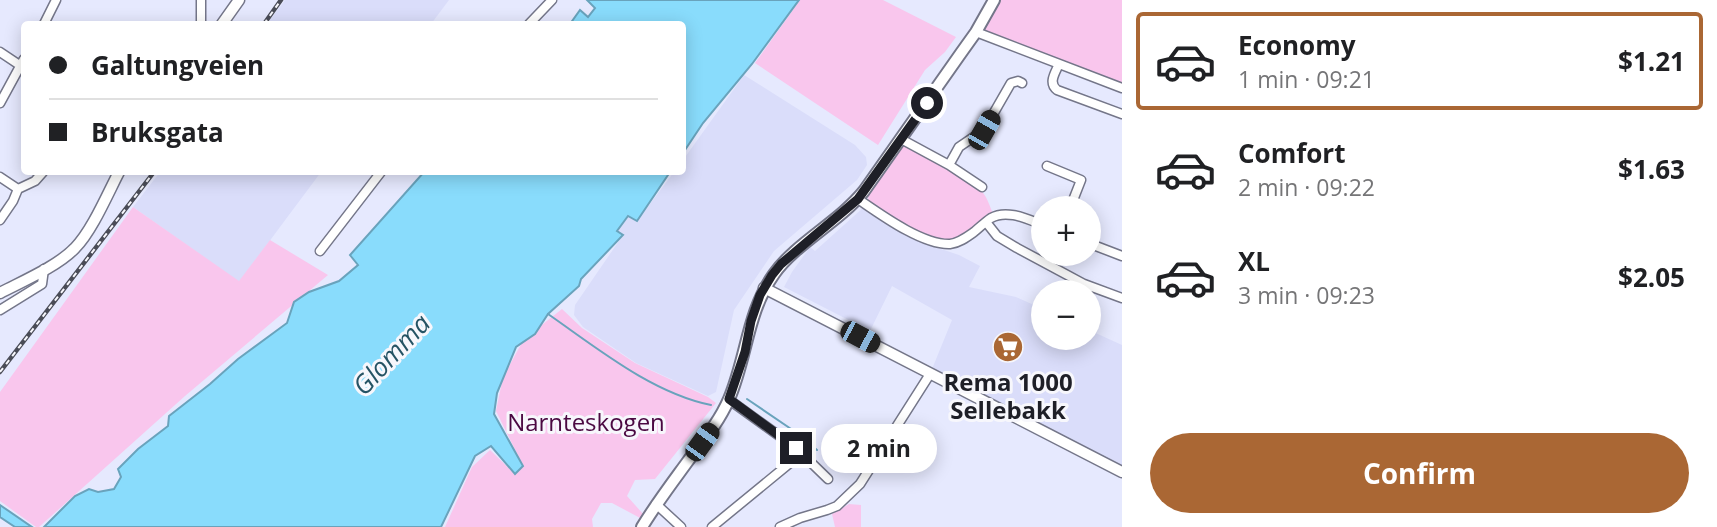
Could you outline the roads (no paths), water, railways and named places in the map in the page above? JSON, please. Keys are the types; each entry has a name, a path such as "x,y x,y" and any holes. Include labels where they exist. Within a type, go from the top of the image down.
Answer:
{"main road":[{"path":"642,527 715,425 729,399 745,352 751,321 764,288 781,264 858,199 976,32 994,0"}],"street":[{"path":"46,21 56,0"},
{"path":"201,0 201,21"},
{"path":"224,21 239,0"},
{"path":"532,21 552,0"},
{"path":"976,32 1122,88"},
{"path":"0,52 21,61"},
{"path":"1059,64 1052,82 1053,87 1122,114"},
{"path":"0,103 21,66"},
{"path":"949,165 959,147 984,130 1011,83 1022,83"},
{"path":"901,139 949,165 982,187"},
{"path":"1047,166 1082,180 1075,196"},
{"path":"0,220 18,189 36,181 41,175"},
{"path":"0,293 69,254 85,236 117,175"},
{"path":"320,251 379,175"},
{"path":"0,177 18,189"},
{"path":"858,199 890,220 929,241 939,243 956,242 992,218 1003,215 1031,221"},
{"path":"986,222 997,236 1031,251"},
{"path":"1101,248 1122,256"},
{"path":"1059,266 1084,284 1122,298"},
{"path":"0,310 42,284 44,269"},
{"path":"764,288 1122,472"},
{"path":"780,527 837,506 860,484 930,374"},
{"path":"729,399 796,448 828,479"},
{"path":"712,527 801,454"},
{"path":"656,504 681,527"}],"water":[{"path":"587,0 799,0 686,148 686,21 572,21 580,10 588,17 595,8"},
{"name":"Glomma","path":"421,175 668,175 637,221 628,216 617,231 623,235 581,279 579,286 548,314 535,334 516,347 497,393 494,414 523,466 515,474 491,446 475,456 441,527 44,527 75,496 89,489 98,492 114,489 121,477 118,469 138,449 168,426 169,416 287,323 294,302 309,292 339,281 358,265 350,255"},
{"path":"0,505 32,527 15,527 0,517"}],"waterway":[{"path":"548,314 646,380 689,399 711,405"},
{"path":"747,399 817,450"}],"railway":[{"path":"266,21 281,0"},
{"path":"0,372 152,175"}],"place":[{"name":"Rema 1000 Sellebakk","path":"1008,347"}],"park label":[{"name":"Narnteskogen","path":"586,421"}]}
